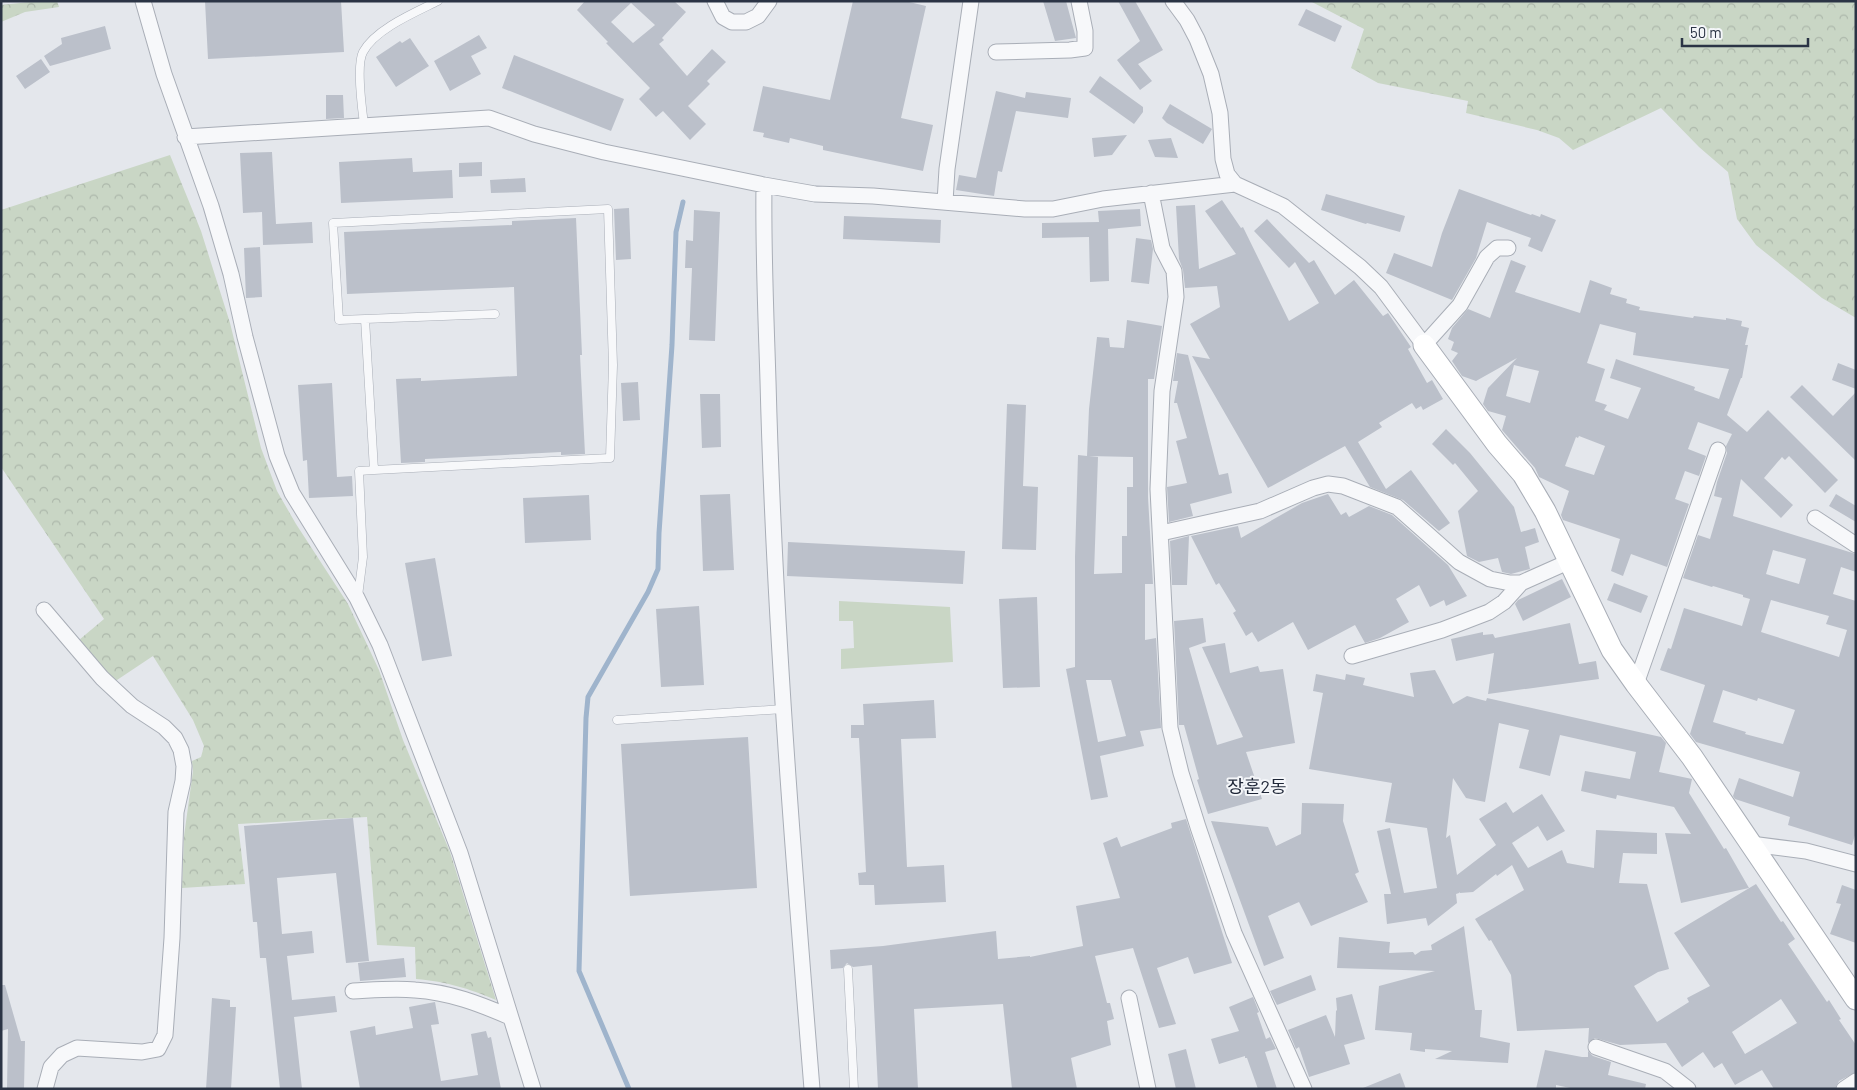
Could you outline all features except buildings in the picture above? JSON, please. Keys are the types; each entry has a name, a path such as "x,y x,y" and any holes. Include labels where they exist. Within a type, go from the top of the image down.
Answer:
{"street":[{"path":"143,1 164,74 214,214 277,456 292,493 357,598 380,645 460,853 533,1089"},
{"path":"715,1 723,17 732,22 746,22 758,16 769,1"},
{"path":"945,202 946,169 971,1"},
{"path":"996,52 1085,48 1085,31 1079,1"},
{"path":"1173,1 1187,20"},
{"path":"1180,1 1211,74 1220,113 1223,159 1227,174 1235,184 1284,206 1360,267 1381,287 1496,444 1523,474 1545,511 1612,650 1692,757 1856,999"},
{"path":"185,137 364,124 489,118 534,134 604,152 764,186 815,194 1024,209 1053,209 1103,199 1235,184"},
{"path":"764,186 770,462 783,709 812,1089"},
{"path":"1151,193 1162,248 1174,271 1176,297 1162,391 1158,489 1170,728 1181,773 1234,933 1304,1089"},
{"path":"1424,345 1460,305 1487,258 1497,248 1508,248"},
{"path":"1636,684 1718,450"},
{"path":"1161,533 1260,511 1313,488 1328,484 1343,486 1397,507 1459,562 1490,580 1521,583 1568,562"},
{"path":"1815,518 1856,545"},
{"path":"1352,656 1442,630 1489,612 1504,602 1521,583"},
{"path":"44,610 102,678 132,706 164,727 175,738 181,750 184,766 183,781 176,812 172,938 165,1035 158,1049 142,1052 77,1048 62,1055 52,1067 45,1089"},
{"path":"1751,844 1806,851 1856,864"},
{"path":"353,991 414,990 437,992 477,1003 510,1017"},
{"path":"1129,998 1148,1089"},
{"path":"1596,1048 1665,1071 1688,1089"},
{"path":"1844,1089 1856,1081"}],"lane":[{"path":"364,124 360,74 362,53 377,36 411,14 438,1"},
{"path":"357,598 363,557 359,471 610,458 613,365 608,209 333,223 339,320 495,314"},
{"path":"365,319 374,470"},
{"path":"617,720 783,709"},
{"path":"848,969 854,1089"}],"green space":[{"path":"57,1 59,7 25,12 1,22 1,5"},
{"path":"1310,1 1856,1 1856,318 1822,298 1756,245 1737,219 1728,172 1699,147 1661,108 1573,150 1559,138 1537,130 1466,113 1468,101 1378,83 1351,68 1364,29"},
{"path":"170,155 201,231 230,323 261,448 277,491 348,604 379,670 403,740 450,852 496,1000 457,986 416,979 415,947 377,945 367,817 238,824 245,884 182,888 184,836 193,771 192,761 201,757 204,746 193,720 153,656 114,682 79,640 104,619 1,467 1,210"},
{"path":"839,601 950,607 953,662 841,669 841,649 854,648 853,621 839,621"}],"waterway":[{"path":"629,1089 579,971 586,718 588,697 648,592 658,569 672,345 676,232 683,202"}],"district":[{"name":"장훈2동","path":"1257,786"}]}
